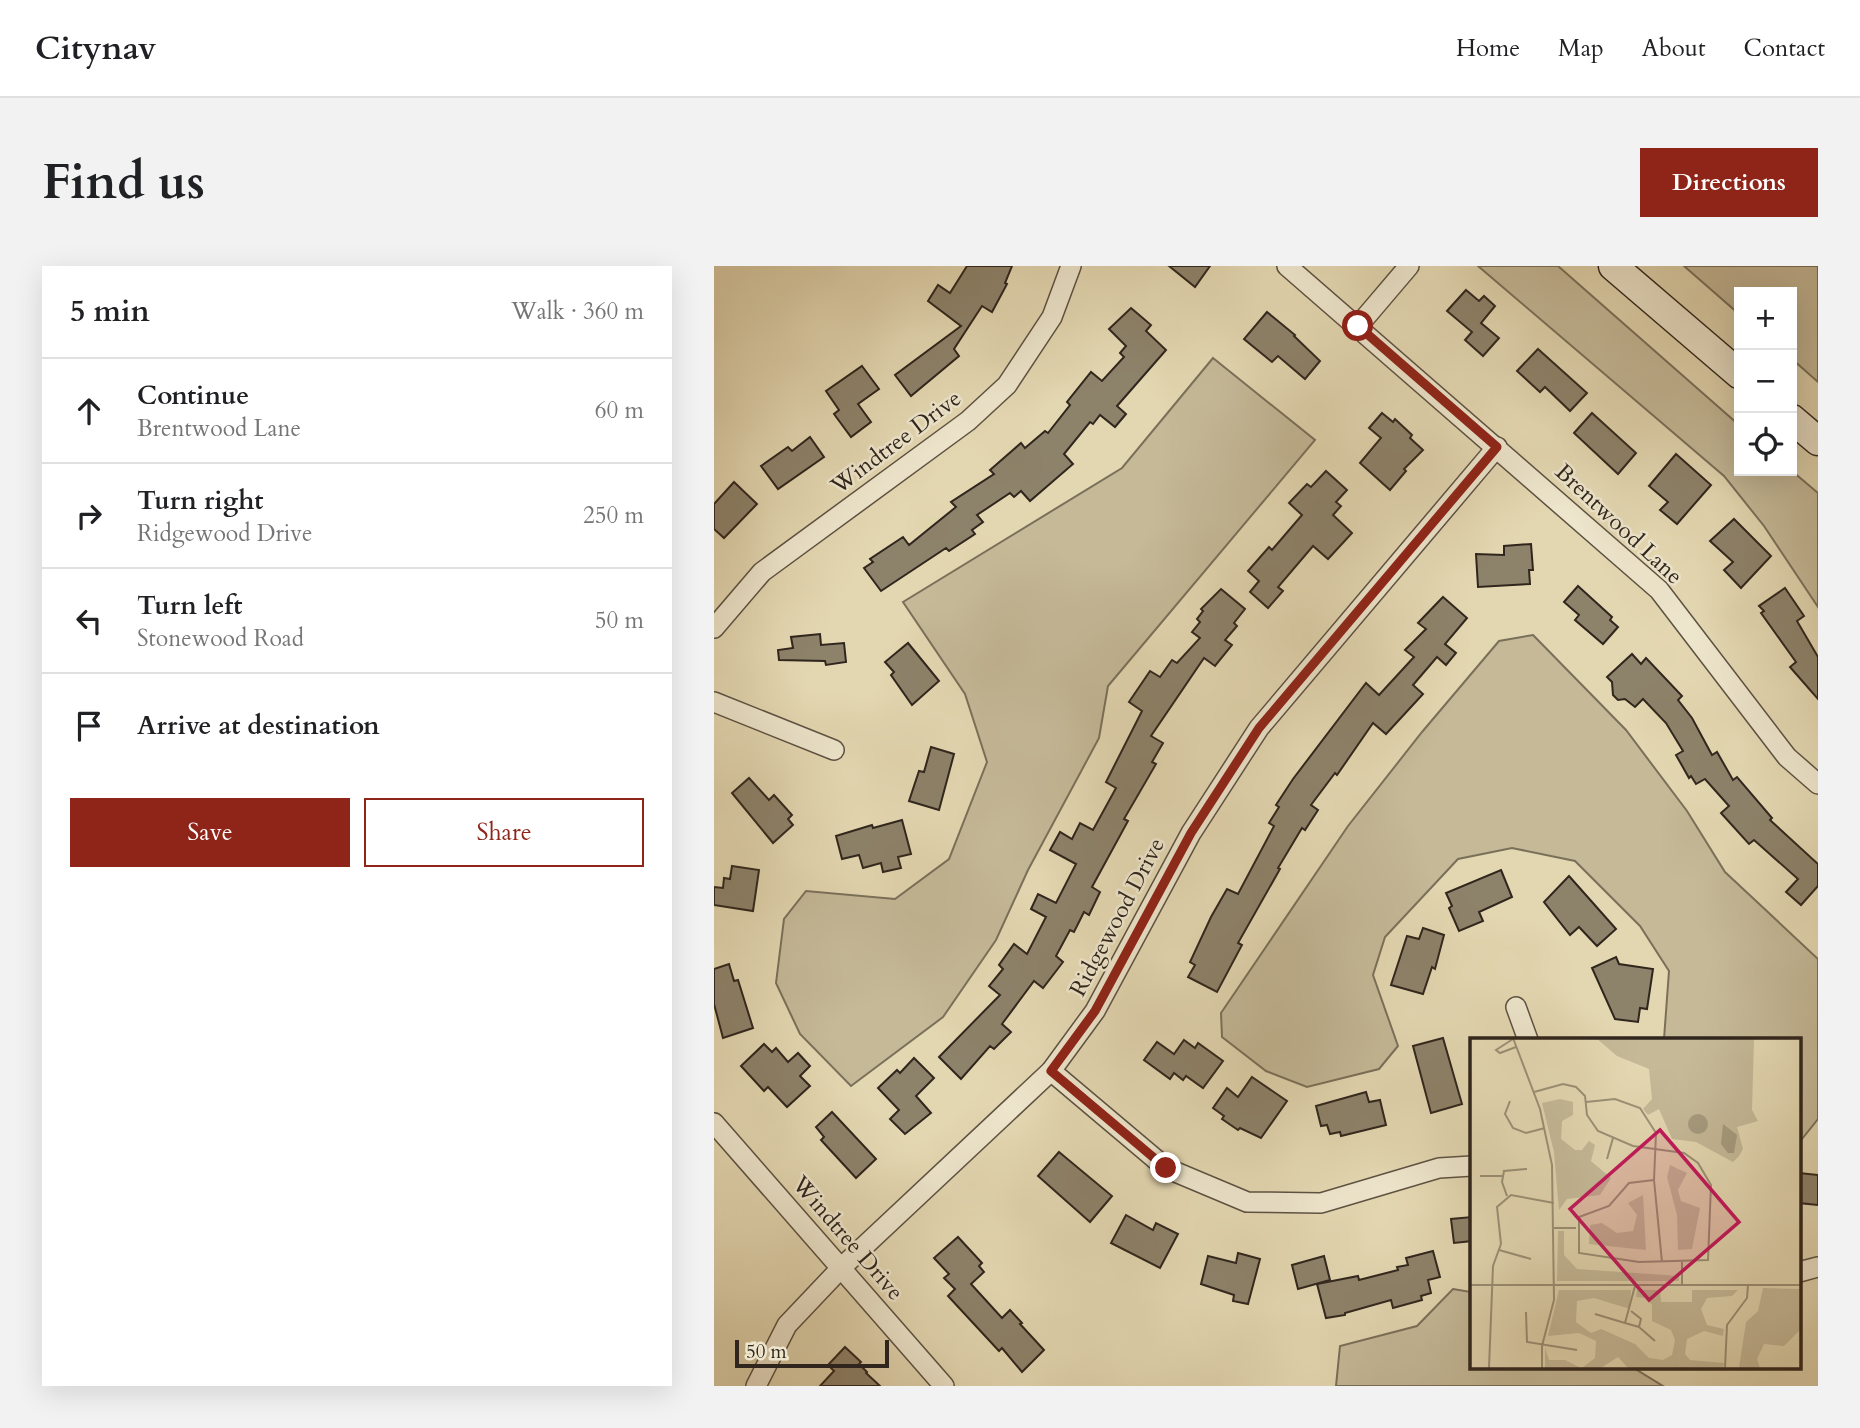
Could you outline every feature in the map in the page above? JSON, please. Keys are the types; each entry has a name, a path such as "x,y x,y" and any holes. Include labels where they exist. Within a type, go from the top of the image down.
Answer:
{"street":[{"name":"Windtree Drive","path":"714,628 762,572 968,421 1007,385 1052,317 1071,266"},
{"path":"1287,266 1358,326 1409,266"},
{"path":"1613,266 1734,370"},
{"name":"Brentwood Lane","path":"1358,326 1659,590 1787,757 1818,785"},
{"path":"1797,423 1818,441"},
{"name":"Ridgewood Drive","path":"756,1386 787,1325 842,1267 1051,1071 1095,1011 1191,833 1259,728 1497,447"},
{"path":"714,702 834,750"},
{"path":"1516,1007 1527,1038"},
{"path":"1051,1071 1166,1168 1247,1202 1321,1203 1439,1168 1470,1166"},
{"name":"Windtree Drive","path":"714,1123 944,1386"},
{"path":"1800,1272 1818,1267"}],"shaded area":[{"path":"1478,266 1558,266 1734,421 1734,476 1797,475 1818,493 1818,607 1764,526 1724,476"},
{"path":"1684,266 1818,266 1818,382 1797,363 1797,287 1734,287 1734,310"},
{"path":"1213,358 1315,440 1108,686 1099,738 1028,870 996,940 943,1017 851,1086 800,1034 776,983 784,919 806,891 895,899 949,859 987,762 965,694 903,602 1122,468"},
{"path":"1533,635 1626,730 1687,811 1725,872 1818,959 1818,1119 1802,1139 1800,1140 1800,1038 1664,1038 1669,971 1640,926 1575,861 1512,848 1458,859 1385,937 1373,975 1398,1046 1379,1069 1307,1087 1266,1071 1222,1037 1221,1013 1348,826 1422,732 1499,641"},
{"path":"1453,1289 1470,1292 1470,1368 1634,1368 1663,1386 1336,1386 1340,1346 1417,1326"}],"building":[{"path":"967,266 1012,266 1005,283 1007,284 992,312 982,306 954,349 959,356 911,396 895,375 961,326 928,301 938,285 950,293"},
{"path":"1169,266 1210,266 1195,287"},
{"path":"1466,290 1479,301 1484,296 1495,306 1481,323 1499,338 1483,356 1465,340 1472,332 1447,311"},
{"path":"1131,308 1151,325 1146,331 1166,350 1117,406 1126,414 1115,427 1100,415 1093,424 1090,422 1064,454 1073,464 1030,501 1021,491 1014,497 1010,493 977,515 983,522 972,530 975,534 949,551 946,548 881,591 864,568 873,562 870,559 903,537 909,545 956,507 951,502 994,474 990,470 1021,443 1025,448 1045,431 1048,433 1070,405 1067,402 1091,372 1102,381 1124,357 1120,353 1126,346 1109,329"},
{"path":"1267,312 1295,335 1320,361 1305,379 1278,356 1272,362 1244,339"},
{"path":"1538,349 1587,393 1570,411 1545,387 1540,392 1517,371"},
{"path":"862,366 879,389 858,404 871,422 851,437 834,414 839,410 826,391"},
{"path":"1382,413 1393,422 1395,419 1423,450 1404,469 1406,471 1390,490 1360,463 1381,438 1369,428"},
{"path":"1592,413 1636,453 1618,474 1574,433"},
{"path":"810,437 824,457 778,489 761,466 788,447 792,451"},
{"path":"1676,454 1711,485 1677,524 1660,510 1668,502 1649,486"},
{"path":"1326,471 1347,490 1336,502 1341,506 1333,515 1352,533 1328,559 1313,546 1278,587 1283,591 1268,608 1250,592 1259,581 1248,571 1269,547 1272,550 1302,515 1289,503 1307,484 1311,487"},
{"path":"734,482 757,504 724,538 714,529 714,504"},
{"path":"1734,519 1771,556 1741,588 1724,570 1733,562 1710,541"},
{"path":"1531,544 1533,570 1529,570 1530,584 1478,587 1476,554 1504,555 1504,546"},
{"path":"1578,586 1612,617 1610,620 1618,627 1603,644 1575,620 1579,615 1564,602"},
{"path":"1785,588 1804,616 1797,621 1818,657 1818,699 1790,667 1796,662 1761,613 1764,611 1759,606"},
{"path":"1221,589 1245,609 1234,623 1237,626 1225,640 1232,645 1215,666 1204,658 1151,736 1163,743 1152,762 1156,764 1124,819 1128,821 1092,887 1100,892 1089,915 1084,912 1074,932 1070,930 1056,956 1063,962 1043,988 1034,981 1002,1024 1011,1032 994,1049 990,1046 961,1079 939,1057 1000,995 989,986 1003,969 999,965 1014,944 1027,954 1046,917 1031,909 1038,894 1056,903 1076,864 1050,850 1060,832 1072,839 1080,823 1093,830 1116,788 1106,782 1142,711 1129,702 1150,671 1160,677 1172,660 1177,663 1200,638 1192,632 1200,622 1197,619 1203,611 1201,609"},
{"path":"1443,597 1467,618 1445,644 1456,653 1446,665 1437,657 1413,685 1423,694 1386,734 1373,723 1337,775 1335,773 1311,805 1318,810 1305,830 1302,828 1278,868 1280,869 1238,943 1242,945 1217,992 1188,977 1195,965 1190,962 1211,917 1227,889 1238,894 1274,826 1269,823 1279,807 1276,805 1293,779 1366,683 1379,695 1414,657 1405,650 1426,629 1418,623"},
{"path":"820,634 821,645 844,643 846,662 826,665 825,661 779,660 778,650 793,648 791,637"},
{"path":"908,643 939,681 912,705 891,675 894,672 885,662"},
{"path":"1632,654 1641,664 1646,658 1682,696 1678,700 1692,718 1712,755 1717,752 1733,780 1737,777 1772,818 1770,820 1818,864 1818,886 1801,905 1786,892 1798,879 1754,840 1749,844 1721,813 1729,806 1705,779 1696,784 1691,776 1689,778 1676,755 1683,751 1666,723 1643,699 1635,707 1625,699 1618,700 1613,695 1612,682 1607,677"},
{"path":"931,747 954,754 939,810 909,801 919,771 924,772"},
{"path":"749,778 769,800 774,795 792,815 788,819 793,825 773,843 732,793"},
{"path":"902,820 911,854 898,857 901,868 883,872 881,863 863,868 859,855 842,859 836,836 872,825 873,828"},
{"path":"732,866 759,870 753,911 714,905 714,887 723,888 724,878 730,879"},
{"path":"1501,870 1512,897 1479,912 1483,921 1459,931 1446,893"},
{"path":"1569,876 1616,929 1597,946 1579,927 1570,935 1544,902"},
{"path":"1423,928 1444,935 1435,969 1432,967 1423,994 1391,985 1407,936 1419,939"},
{"path":"1616,957 1619,964 1653,969 1647,1009 1640,1008 1638,1022 1615,1019 1592,968"},
{"path":"729,964 734,981 738,980 753,1028 723,1038 714,1004 714,969"},
{"path":"1443,1038 1462,1104 1431,1113 1413,1046"},
{"path":"1184,1040 1195,1048 1198,1043 1223,1061 1203,1088 1186,1076 1183,1080 1174,1073 1170,1079 1144,1060 1157,1042 1174,1054"},
{"path":"764,1044 772,1052 776,1048 788,1062 798,1053 810,1066 800,1076 810,1086 787,1107 768,1087 764,1091 741,1066"},
{"path":"914,1058 934,1078 916,1096 931,1113 905,1134 890,1119 899,1110 878,1088 897,1070 900,1073"},
{"path":"1252,1077 1287,1101 1261,1138 1240,1128 1238,1130 1222,1119 1224,1116 1213,1108 1227,1088 1238,1097"},
{"path":"1366,1092 1369,1102 1380,1100 1386,1125 1341,1136 1340,1132 1330,1134 1327,1125 1321,1126 1316,1106"},
{"path":"832,1112 876,1159 856,1178 821,1140 824,1137 816,1127"},
{"path":"1059,1152 1112,1196 1090,1222 1038,1176"},
{"path":"1800,1173 1818,1175 1818,1205 1800,1203"},
{"path":"1126,1215 1153,1230 1156,1223 1178,1234 1160,1268 1111,1243"},
{"path":"1470,1217 1470,1241 1454,1243 1451,1219"},
{"path":"958,1237 982,1263 979,1266 984,1272 971,1284 1002,1318 1010,1310 1044,1350 1022,1372 1002,1348 999,1351 948,1296 955,1289 944,1278 949,1274 934,1258"},
{"path":"1433,1251 1440,1277 1428,1280 1431,1293 1421,1296 1422,1300 1393,1308 1391,1300 1345,1315 1326,1318 1317,1284 1358,1276 1359,1280 1398,1270 1397,1267 1408,1265 1406,1258"},
{"path":"1238,1253 1260,1259 1248,1304 1233,1301 1234,1295 1201,1284 1208,1256 1236,1263"},
{"path":"1324,1256 1330,1280 1298,1289 1292,1265"},
{"path":"845,1347 880,1386 820,1386 834,1371 828,1365"}],"route":[{"path":"1166,1168 1051,1071 1095,1011 1191,833 1259,728 1497,447 1358,326"}]}
